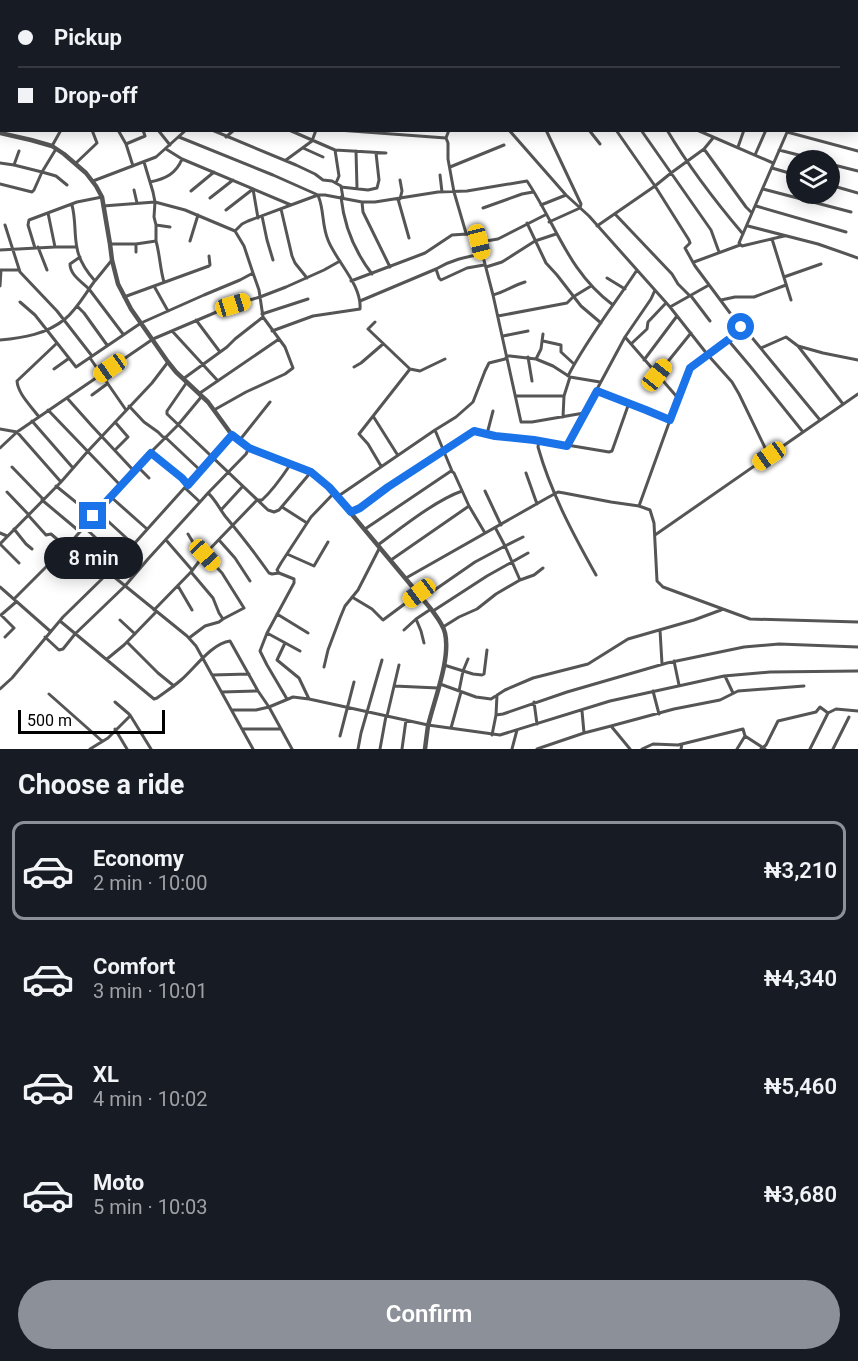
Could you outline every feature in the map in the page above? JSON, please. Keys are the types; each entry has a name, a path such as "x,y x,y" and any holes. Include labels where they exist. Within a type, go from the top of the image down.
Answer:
{"street":[{"path":"0,184 32,192 60,132"},
{"path":"76,163 97,143 93,132"},
{"path":"119,132 126,144 133,166"},
{"path":"126,144 145,136 144,132"},
{"path":"160,132 170,145"},
{"path":"93,181 156,158 184,132"},
{"path":"216,132 315,174 323,180 342,187 357,189 377,188 379,180 376,153"},
{"path":"226,137 232,132"},
{"path":"293,132 335,150 386,153"},
{"path":"286,161 312,141 315,132"},
{"path":"365,132 446,138"},
{"path":"448,132 446,138 454,192 467,234"},
{"path":"511,132 670,307 736,388 769,456"},
{"path":"547,132 579,199 580,208"},
{"path":"591,132 600,144"},
{"path":"617,132 689,240 690,243 685,248 687,253 709,285 739,326 744,328 820,420"},
{"path":"642,132 711,230 719,252"},
{"path":"668,132 724,212 743,234"},
{"path":"701,132 773,163"},
{"path":"738,147 743,132"},
{"path":"755,155 765,132"},
{"path":"740,245 788,132"},
{"path":"792,132 858,151"},
{"path":"0,133 54,148 76,163 93,181 102,197 118,284 124,297 168,362 201,394 239,441 249,448 311,472 336,495 432,610 443,627 446,640 444,665 424,749"},
{"path":"179,137 318,195 321,201 326,237 351,281 360,306 357,310 313,316 272,331"},
{"path":"597,226 704,149 713,138"},
{"path":"450,166 504,145"},
{"path":"303,148 323,157"},
{"path":"166,149 182,159 291,205"},
{"path":"704,149 752,213"},
{"path":"335,150 339,176 336,183"},
{"path":"779,150 786,152"},
{"path":"14,165 19,151"},
{"path":"356,151 357,189"},
{"path":"150,182 168,177 182,159"},
{"path":"144,162 155,202 156,241 164,282"},
{"path":"0,163 56,176 67,185"},
{"path":"840,166 858,171"},
{"path":"772,168 786,172"},
{"path":"191,191 214,172"},
{"path":"441,175 442,192"},
{"path":"210,198 233,180"},
{"path":"400,180 402,191 399,199 409,238"},
{"path":"235,231 242,225 260,217 318,195 375,202 442,192 467,191 525,180 566,252 591,286 613,305"},
{"path":"342,187 343,214 361,258 372,274"},
{"path":"840,188 858,193"},
{"path":"226,210 253,189"},
{"path":"253,189 273,260"},
{"path":"763,189 851,212"},
{"path":"134,190 137,203"},
{"path":"483,208 533,192"},
{"path":"541,205 567,195"},
{"path":"47,270 28,222 32,218 72,206 77,202 102,197"},
{"path":"103,206 155,202 198,215 235,231 244,246 260,297 263,315 285,347 292,370 214,410"},
{"path":"362,202 363,212 390,267"},
{"path":"72,206 76,247 95,281"},
{"path":"756,207 846,231"},
{"path":"549,222 580,208"},
{"path":"281,209 292,256 307,278"},
{"path":"48,213 55,247"},
{"path":"479,242 498,239 546,214"},
{"path":"615,214 672,274 710,321"},
{"path":"189,241 198,215"},
{"path":"527,223 546,263 573,297 601,323"},
{"path":"5,225 19,270 64,320 126,410"},
{"path":"156,225 170,227"},
{"path":"747,225 818,244 858,258"},
{"path":"351,281 425,253 452,236 467,234 475,236 479,242 494,295 521,423 585,413"},
{"path":"436,269 441,280 467,268 502,262 535,241 556,234"},
{"path":"694,262 740,245 784,236"},
{"path":"772,239 791,300"},
{"path":"110,244 156,241"},
{"path":"136,244 136,252"},
{"path":"0,250 76,247"},
{"path":"360,302 447,262 482,254"},
{"path":"124,297 209,266 209,256"},
{"path":"80,257 70,264 70,269 89,289 123,334"},
{"path":"0,340 23,337 46,330 64,320 112,260"},
{"path":"0,448 32,421 153,339 233,305 307,278 340,261"},
{"path":"784,277 821,264"},
{"path":"0,286 0,270 19,270"},
{"path":"562,417 564,396 574,364 637,270"},
{"path":"20,302 35,315 76,367 141,323 253,273"},
{"path":"607,278 625,289"},
{"path":"494,295 525,282"},
{"path":"670,307 709,285"},
{"path":"721,300 754,297 786,285"},
{"path":"154,286 168,311"},
{"path":"498,316 567,303 591,286"},
{"path":"567,446 625,337 655,290"},
{"path":"308,299 263,315 185,380 167,411 178,425 272,512 282,507 311,472"},
{"path":"631,344 647,329 648,322 666,303"},
{"path":"77,306 107,345"},
{"path":"644,360 677,316"},
{"path":"196,320 220,352"},
{"path":"639,506 690,368 753,321"},
{"path":"375,322 367,331 410,369 420,371 445,359"},
{"path":"503,336 528,331"},
{"path":"173,332 218,381"},
{"path":"657,375 691,333"},
{"path":"536,359 542,349 543,334"},
{"path":"625,337 678,398"},
{"path":"761,348 786,337 798,346 843,404"},
{"path":"5,638 13,627 1,615 178,425 201,394 279,339"},
{"path":"728,340 803,432"},
{"path":"543,341 561,345 561,352 574,364"},
{"path":"39,417 21,393 17,381 56,344"},
{"path":"354,367 383,344"},
{"path":"798,346 858,360"},
{"path":"279,573 278,569 307,523 336,495 345,492 397,454 456,417 473,402 489,363 505,359 507,356 528,357 553,366 569,377 601,382"},
{"path":"528,357 532,381"},
{"path":"54,369 68,359"},
{"path":"18,563 0,544 74,468 152,383 168,362"},
{"path":"381,466 359,434 410,369"},
{"path":"92,395 107,384"},
{"path":"597,391 670,420"},
{"path":"655,535 858,394"},
{"path":"516,396 564,396"},
{"path":"67,398 134,471"},
{"path":"239,441 270,402"},
{"path":"351,512 474,431 495,436 612,451 629,403"},
{"path":"129,406 144,422 201,471"},
{"path":"48,410 121,486"},
{"path":"487,434 494,411"},
{"path":"373,416 397,454"},
{"path":"32,421 74,468"},
{"path":"115,422 129,437 115,450"},
{"path":"0,429 17,432 61,482"},
{"path":"435,430 452,471 485,533"},
{"path":"0,689 12,678 50,631 108,573 232,435"},
{"path":"539,441 538,447 554,494 596,576"},
{"path":"45,637 60,650 63,649 75,634 125,586 249,448"},
{"path":"151,453 182,478 200,502"},
{"path":"107,659 135,634 232,525 257,500 262,500 266,496 290,465"},
{"path":"12,467 43,500 79,531"},
{"path":"138,467 149,478"},
{"path":"365,530 452,471"},
{"path":"526,473 537,504"},
{"path":"56,486 93,516"},
{"path":"221,510 243,486"},
{"path":"324,667 345,606 358,590 379,546 434,506 454,493 462,491"},
{"path":"485,491 501,525"},
{"path":"7,492 46,536 51,534 65,546"},
{"path":"208,493 269,573 279,573 295,580 261,648 261,655 287,699"},
{"path":"406,578 554,494 564,493 648,509 654,523 657,577 659,584 663,587 750,619 858,622"},
{"path":"111,497 147,529"},
{"path":"391,560 469,506"},
{"path":"282,507 307,523"},
{"path":"98,512 134,544"},
{"path":"84,527 120,560"},
{"path":"495,528 520,580"},
{"path":"14,529 32,549"},
{"path":"0,533 7,536"},
{"path":"188,534 194,544 222,573 244,606 230,616 205,626 189,638"},
{"path":"423,598 475,562 523,537"},
{"path":"166,539 214,600 223,619"},
{"path":"219,540 235,558 250,581"},
{"path":"287,554 314,566 328,542"},
{"path":"70,543 189,638 204,658 211,675 253,749"},
{"path":"126,553 133,562 141,567"},
{"path":"404,630 432,610 528,553"},
{"path":"443,627 543,568"},
{"path":"178,585 192,610"},
{"path":"0,587 50,631"},
{"path":"352,597 372,609 383,620 419,593"},
{"path":"394,686 439,686 491,699 505,690 544,674 588,664 628,639 723,609"},
{"path":"277,614 308,633"},
{"path":"120,620 135,634"},
{"path":"416,620 424,643"},
{"path":"60,621 154,699 174,686 216,647 230,641 292,749"},
{"path":"660,630 663,664"},
{"path":"267,633 300,651"},
{"path":"127,642 174,686"},
{"path":"285,643 277,660 299,678 309,699"},
{"path":"496,714 503,714 534,702 674,661 753,645 813,644 858,647"},
{"path":"444,665 483,675 487,650"},
{"path":"451,728 468,659"},
{"path":"358,749 382,660"},
{"path":"674,661 679,685"},
{"path":"380,749 399,665"},
{"path":"232,710 256,710 293,697 429,725 500,735 610,701 724,676 770,672 858,671"},
{"path":"211,675 249,674"},
{"path":"724,676 733,693"},
{"path":"340,736 354,682"},
{"path":"537,749 584,733 720,700 744,690 804,686"},
{"path":"222,692 258,691"},
{"path":"653,691 659,714"},
{"path":"49,694 102,741"},
{"path":"492,735 497,694"},
{"path":"115,702 130,715 151,749"},
{"path":"534,702 537,724"},
{"path":"642,749 653,744 682,747 741,729 745,736 763,748 778,721 816,712 820,707 828,713"},
{"path":"810,749 828,713 836,709 858,711"},
{"path":"582,710 584,733"},
{"path":"90,749 108,738 130,715"},
{"path":"833,749 849,717"},
{"path":"402,749 406,720"},
{"path":"611,726 630,749"},
{"path":"115,729 127,749"},
{"path":"242,729 281,729"},
{"path":"512,749 517,730"},
{"path":"737,749 745,736"}],"route":[{"path":"93,516 151,453 188,485 232,435 249,448 311,472 329,487 351,512 470,432 567,446 597,391 670,420 690,368 744,328 741,327"}]}
